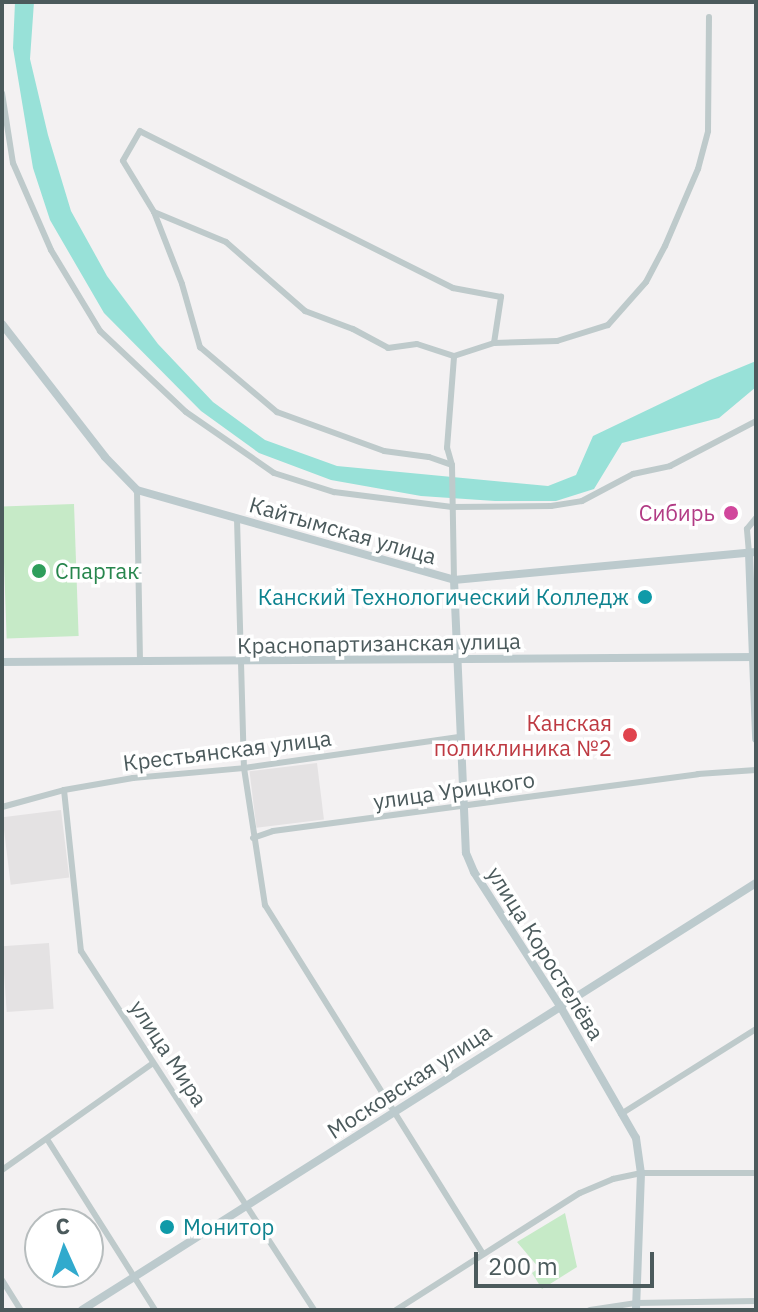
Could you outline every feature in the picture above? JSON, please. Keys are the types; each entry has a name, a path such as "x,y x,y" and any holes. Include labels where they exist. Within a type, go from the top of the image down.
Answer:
{"street":[{"path":"154,212 226,242 305,311 353,329 388,348 417,344 454,356 494,343 557,341 608,325 646,282 698,169 708,131 709,17"},
{"path":"2,93 13,163 51,250 100,331 186,412 274,473 334,492 452,507 551,506 582,501 633,474 670,466 756,421"},
{"path":"452,465 429,457 371,447 277,412 200,347 182,284 154,212 123,161 140,131 453,288 501,297 494,343"},
{"name":"Кайтымская улица","path":"2,324 105,457 137,490 454,580 753,553"},
{"name":"улица Коростелёва","path":"454,356 447,448 452,465 459,737 469,863 560,1006 636,1138 641,1173 636,1306"},
{"path":"137,490 140,663"},
{"path":"756,518 747,529 753,553 756,739"},
{"path":"237,519 244,768 265,905 392,1113 483,1254"},
{"name":"Краснопартизанская улица","path":"2,662 241,663 755,657"},
{"name":"Крестьянская улица","path":"2,807 64,790 133,778 244,768 459,737"},
{"name":"улица Урицкого","path":"253,838 273,831 698,774 756,770"},
{"name":"улица Мира","path":"64,790 81,951 314,1310"},
{"name":"Московская улица","path":"82,1310 756,883"},
{"path":"621,1114 756,1029"},
{"path":"2,1170 153,1063"},
{"path":"47,1139 155,1310"},
{"path":"396,1310 580,1193 613,1179 641,1173 756,1173"},
{"path":"2,1280 21,1310"},
{"path":"590,1310 756,1301"}],"shaded area":[{"path":"317,763 324,820 256,828 250,771"},
{"path":"61,810 69,877 11,885 2,817"},
{"path":"49,943 54,1009 7,1012 2,946"}],"green space":[{"name":"Спартак","path":"74,504 79,636 7,638 2,507"},
{"path":"565,1213 577,1267 542,1289 532,1273 539,1268 517,1242"}],"water":[{"path":"15,2 34,2 30,59 48,135 71,211 107,276 158,344 213,402 265,440 337,466 548,486 576,475 593,436 710,380 756,361 756,387 719,418 622,443 594,489 556,501 421,496 331,480 259,453 201,411 104,313 50,220 33,168 13,48"}],"place":[{"name":"Сибирь","path":"731,513"},
{"name":"Спартак","path":"39,571"},
{"name":"Канский Технологический Колледж","path":"645,597"},
{"name":"Канская поликлиника №2","path":"630,735"},
{"name":"Монитор","path":"167,1227"}]}
